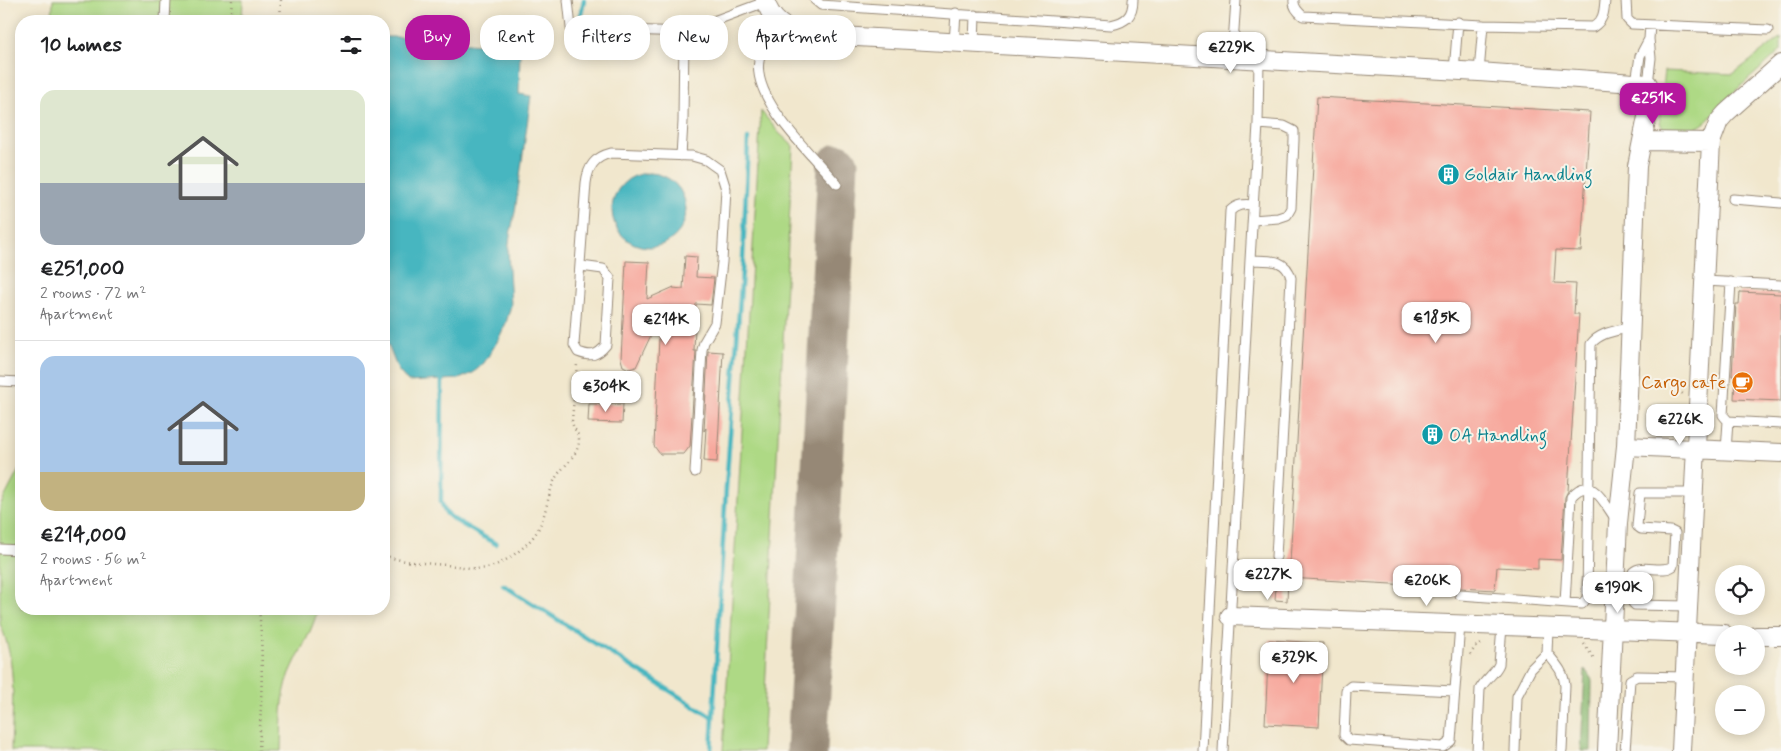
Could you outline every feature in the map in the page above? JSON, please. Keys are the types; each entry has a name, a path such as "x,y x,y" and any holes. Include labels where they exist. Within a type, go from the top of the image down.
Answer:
{"street":[{"path":"765,1 772,15"},
{"path":"856,37 1479,72 1642,84 1647,117 1637,166 1626,446 1618,523 1607,751"},
{"path":"1681,751 1711,142 1719,122 1726,113 1781,64"},
{"path":"1642,141 1711,142"},
{"path":"1626,446 1781,453"},
{"path":"1230,616 1460,625 1501,633 1548,629 1715,634"}],"lane":[{"path":"165,15 166,0"},
{"path":"568,0 571,28 660,31"},
{"path":"815,0 821,4 1111,25 1126,20 1131,14 1133,0"},
{"path":"1232,58 1236,0"},
{"path":"1294,0 1293,4 1302,16 1458,22 1483,25 1593,27 1604,16 1605,0"},
{"path":"1626,0 1627,19 1632,24 1768,30"},
{"path":"728,15 765,1"},
{"path":"954,43 956,13"},
{"path":"974,44 975,15"},
{"path":"1454,71 1458,22"},
{"path":"1479,72 1483,25"},
{"path":"1642,84 1651,58 1650,25"},
{"path":"1223,751 1254,205 1259,59"},
{"path":"681,156 684,60"},
{"path":"759,60 758,75 777,116 837,184"},
{"path":"1253,220 1278,218 1287,215 1291,208 1294,131 1284,126 1258,124"},
{"path":"581,266 603,269 610,278 606,345 600,352 586,356 578,352 574,345 586,183 590,166 602,155 611,153 692,156 714,164 720,170 726,189 722,262 715,323 704,342 702,350 695,472"},
{"path":"1733,199 1781,203"},
{"path":"1203,751 1230,211 1234,206 1242,204 1254,205"},
{"path":"1250,260 1280,262 1286,266 1291,278 1276,558"},
{"path":"1704,281 1781,285"},
{"path":"1726,451 1728,421 1723,415 1731,282"},
{"path":"1460,595 1582,604 1587,598 1591,344 1595,339 1603,335 1631,327"},
{"path":"0,380 15,381"},
{"path":"1728,421 1781,424"},
{"path":"1565,603 1571,496 1581,488 1588,487 1595,490 1618,523"},
{"path":"1688,606 1635,605 1633,603 1633,572 1639,569 1669,569 1673,566 1675,533 1672,531 1641,529 1637,526 1640,493 1694,493"},
{"path":"0,549 15,550"},
{"path":"1454,691 1351,686 1346,690 1344,735 1349,740 1443,747 1451,741 1460,625"},
{"path":"1515,751 1518,696 1531,670 1547,653 1548,629"},
{"path":"1477,751 1480,689 1497,670 1501,633"},
{"path":"1547,653 1561,670 1564,677 1562,751"},
{"path":"1625,751 1630,680 1637,676 1685,677"}],"path":[{"path":"231,15 232,0"},
{"path":"280,15 281,0"},
{"path":"390,557 402,560 487,568 504,560 529,543 545,515 555,479 577,449 579,440 572,426 572,420 578,352"},
{"path":"259,615 262,693 259,751"},
{"path":"1470,662 1470,654 1476,647 1501,633"},
{"path":"1580,642 1583,643 1599,663"}],"green space":[{"path":"53,0 243,0 242,15 52,15"},
{"path":"1781,37 1781,50 1731,95 1706,122 1699,127 1687,131 1674,133 1664,129 1661,125 1660,114 1664,71 1733,74"},
{"path":"761,111 779,133 793,146 762,751 723,751"},
{"path":"15,477 15,615 316,615 287,682 282,712 281,751 11,751 12,670 6,639 0,624 0,506"},
{"path":"1585,669 1592,680 1591,751 1581,751"}],"water":[{"path":"390,37 405,37 405,60 470,60 470,43 480,44 480,60 520,60 519,94 531,96 508,252 511,305 506,323 497,342 484,363 473,373 459,379 408,382 398,370 390,350"},
{"path":"649,173 663,176 675,184 683,196 686,210 683,224 675,236 663,244 649,247 635,244 623,236 615,224 612,210 615,196 623,184 635,176"}],"building":[{"path":"1317,97 1590,112 1581,251 1556,250 1554,283 1576,284 1574,314 1579,314 1568,491 1565,497 1561,560 1538,559 1538,569 1497,567 1495,590 1288,578 1287,601 1275,600 1276,586 1259,585 1261,561 1275,563 1290,562"},
{"path":"685,256 697,257 696,277 714,278 711,305 696,304 694,351 696,351 690,446 684,454 660,454 654,446 660,316 636,367 629,369 623,366 621,359 626,261 649,262 647,299 674,287 683,289"},
{"path":"1740,292 1781,294 1781,401 1734,399 1735,376 1732,376 1736,304 1739,304"},
{"path":"708,351 723,352 717,462 704,461"},
{"path":"589,404 623,404 622,423 588,422"},
{"path":"1269,640 1323,643 1319,727 1265,724"}],"waterway":[{"path":"581,14 584,0"},
{"path":"713,718 726,488 743,258 748,139"},
{"path":"442,375 441,501 445,512 453,519 496,544"},
{"path":"503,585 713,718 711,751"}],"taxiway":[{"path":"807,751 838,164"}],"place":[{"name":"Goldair Handling","path":"1448,174"},
{"name":"Cargo cafe","path":"1742,382"},
{"name":"OA Handling","path":"1433,435"}]}
